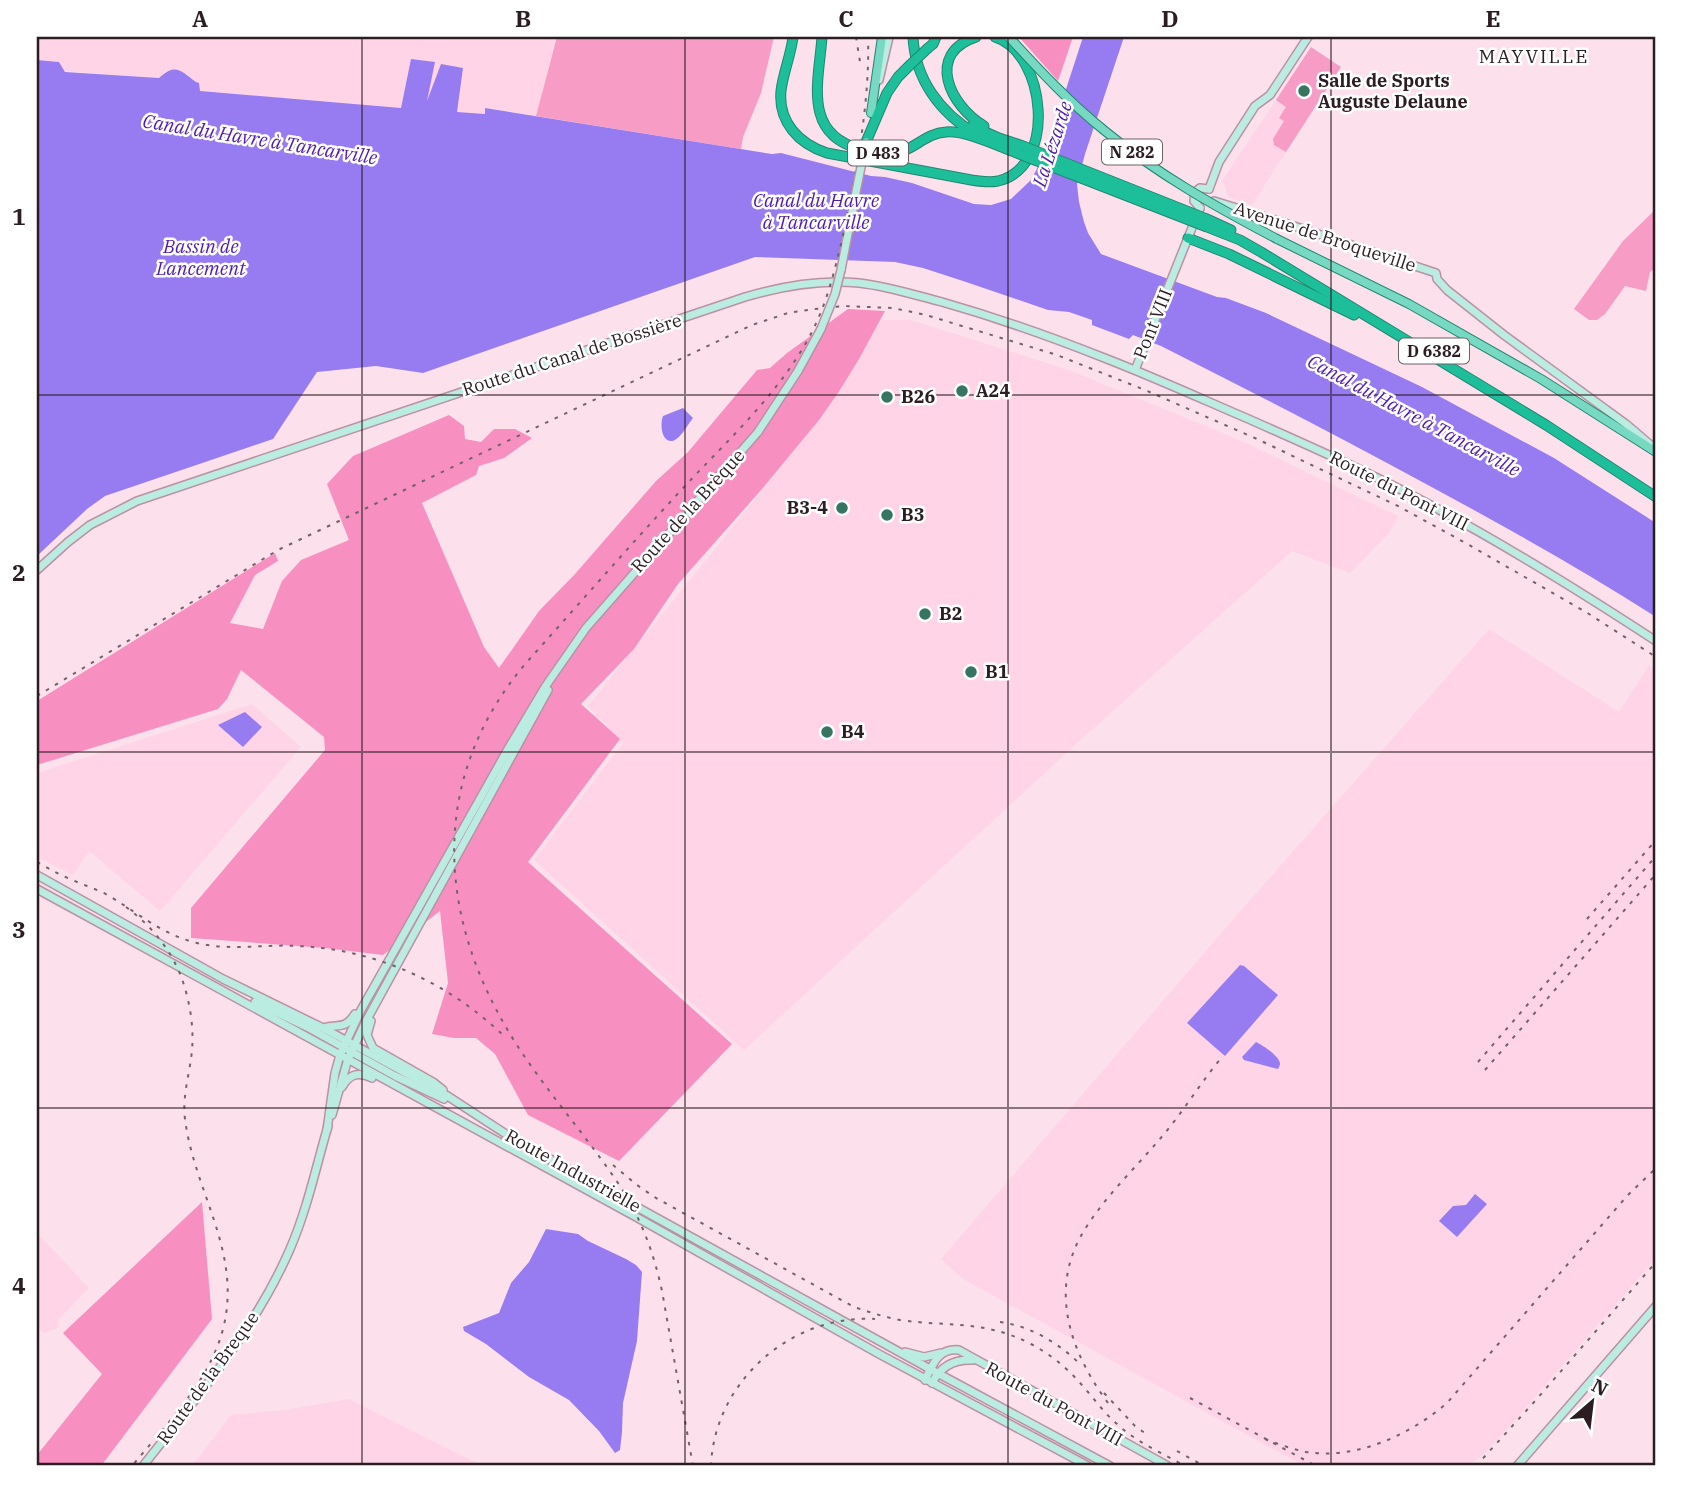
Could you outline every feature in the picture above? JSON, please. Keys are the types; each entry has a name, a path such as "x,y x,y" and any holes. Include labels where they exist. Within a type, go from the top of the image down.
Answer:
{"highway":[{"path":"793,37 781,90 781,103 786,121 805,143 827,152 988,182 1010,176 1025,165 1034,148 1038,124 1037,100 1025,65 1013,47 995,37"},
{"name":"D 483","path":"822,37 817,103 824,123 842,142 875,153 894,153 908,149 934,134 951,132 1022,150"},
{"name":"D 6382","path":"913,37 916,62 927,87 962,126 976,134 1207,223 1264,248 1556,425 1656,490"},
{"name":"D 6382","path":"918,37 925,70 953,112 981,131 1022,150"},
{"path":"976,37 961,44 952,55 947,71 950,89 962,108 977,122 1022,150"},
{"path":"866,142 887,93 898,77 933,41"},
{"name":"D 6382","path":"1207,223 1250,246 1577,444 1656,498"},
{"path":"1188,237 1380,324"}],"main road":[{"path":"871,113 883,37"},
{"name":"Route de la Brèque","path":"347,1050 361,1010 489,781 545,687 574,644 635,570 758,432 798,371 821,328 835,294 889,37"},
{"name":"N 282","path":"1009,37 1036,67 1124,146 1202,197 1277,239 1431,317 1541,379 1656,451"},
{"path":"1209,189 1219,162 1255,106 1270,95 1308,37"},
{"path":"1200,188 1209,189 1214,196 1213,201 1208,208 1200,208 1194,201 1195,192 1200,188"},
{"name":"Avenue de Broqueville","path":"1213,201 1436,273 1437,279 1447,289 1504,335 1626,424 1656,451"},
{"name":"Pont VIII","path":"1132,369 1200,208"},
{"name":"Route du Canal de Bossière","path":"37,570 90,525 137,501 745,297 795,285 838,282 889,288 1044,333 1132,369"},
{"name":"Route du Pont VIII","path":"1132,369 1339,459 1433,506 1503,545 1656,641"},
{"path":"335,1073 574,644"},
{"name":"Route Industrielle","path":"37,872 76,897 223,979 323,1028 347,1050 428,1104 928,1381 1088,1466"},
{"name":"Route Industrielle","path":"37,889 269,1015 347,1050"},
{"path":"386,985 368,1028 369,1043 385,1056 433,1082 464,1107"},
{"path":"242,1000 246,998 307,1027 395,1076 464,1107"},
{"path":"323,1028 343,1026 361,1010"},
{"path":"269,1015 292,1033 332,1056 335,1073 327,1130"},
{"path":"327,1130 347,1050"},
{"path":"337,1097 350,1076 362,1074 416,1101 428,1104"},
{"name":"Route Industrielle","path":"464,1107 512,1138 1110,1466"},
{"name":"Route de la Breque","path":"143,1466 192,1406 239,1341 270,1289 290,1249 327,1130"},
{"path":"1518,1465 1656,1306"},
{"name":"Route du Pont VIII","path":"891,1348 924,1357 958,1350 1168,1466"},
{"path":"928,1381 934,1371 937,1357 942,1353"},
{"name":"Route du Pont VIII","path":"934,1371 959,1360 977,1361"}],"shaded area":[{"path":"37,37 557,37 536,116 486,108 486,114 456,112 441,64 425,107 434,62 411,59 401,108 199,91 196,82 186,74 168,70 159,78 65,71 59,62 37,60"},
{"path":"557,37 774,37 761,93 743,137 741,149 536,116"},
{"path":"1019,37 1073,37 1058,81"},
{"name":"Salle de Sports Auguste Delaune","path":"1311,47 1341,67 1286,152 1274,145 1273,139 1284,121 1279,118 1286,107 1276,100"},
{"path":"1276,100 1286,107 1280,117 1285,121 1275,145 1286,152 1252,205 1228,197 1221,182"},
{"path":"1656,209 1656,268 1650,272 1646,291 1625,286 1605,314 1597,320 1589,320 1574,309 1623,241"},
{"path":"848,309 885,311 859,359 819,420 678,584 634,649 581,704 620,739 528,862 732,1044 619,1161 528,1115 495,1054 476,1038 432,1034 448,983 440,911 383,955 191,938 191,908 325,750 324,737 241,670 227,699 218,709 37,765 37,701 275,553 278,561 255,575 230,623 263,629 282,581 301,560 349,540 327,484 353,456 449,415 464,426 465,439 481,442 494,429 515,429 532,438 504,458 479,466 476,475 422,503 484,647 499,668 539,611 656,481 688,452 757,370 770,368"},
{"path":"881,320 911,320 1069,370 1244,442 1398,516 1389,533 1350,573 1292,551 1087,734 744,1050 534,860 623,743 588,706 819,420"},
{"path":"1489,629 1619,712 1649,665 1656,671 1656,1258 1507,1429 1483,1455 1468,1466 1304,1466 963,1279 941,1259 1222,932"},
{"path":"252,704 301,747 160,911 89,851 73,875 37,857 37,773"},
{"path":"202,1202 212,1319 101,1466 37,1466 37,1455 102,1374 63,1333"},
{"path":"37,1233 89,1288 57,1321 59,1327 44,1333 37,1325"},
{"path":"349,1399 480,1466 192,1466 231,1415 284,1410"}],"water":[{"name":"Bassin de Lancement","path":"1083,37 1124,37 1077,184 1084,222 1101,254 1266,313 1422,387 1554,458 1656,523 1656,617 1571,565 1455,500 1161,346 1133,335 1129,339 1092,325 1092,320 1069,312 1048,310 923,268 895,262 755,257 423,373 376,366 317,372 273,439 105,496 87,509 37,556 37,60 59,62 65,72 159,78 169,71 178,70 199,83 200,91 401,108 411,59 435,62 427,101 441,64 463,68 457,112 485,114 485,108 772,154 781,153 871,176 912,183 974,204 991,205 1011,199 1031,180 1053,129"},
{"path":"683,408 693,418 678,438 672,441 666,439 662,432 663,416"},
{"path":"245,712 262,727 243,747 218,725"},
{"path":"1240,965 1278,995 1225,1056 1187,1023"},
{"path":"1256,1042 1277,1058 1280,1064 1278,1069 1244,1060 1242,1057"},
{"path":"1475,1194 1487,1204 1457,1237 1439,1221 1453,1206 1466,1205"},
{"path":"546,1229 578,1234 626,1259 642,1272 637,1341 623,1403 620,1450 615,1453 599,1431 569,1400 529,1377 464,1331 463,1327 499,1313 511,1283 529,1262"}],"railway":[{"path":"856,37 861,68"},
{"path":"693,1466 662,1291 641,1226 622,1189 536,1074 510,1034 486,988 468,940 457,893 454,845 459,798 473,751 495,706 526,663 750,417 781,380 807,341 830,287 849,207 865,110 868,37"},
{"path":"37,696 278,550 752,325 788,313 843,306 893,308 926,315 1057,355 1145,390 1257,439 1398,506 1589,614 1656,657"},
{"path":"1587,919 1656,840"},
{"path":"1478,1062 1656,856"},
{"path":"37,862 104,893 171,934 197,943 222,947 285,946 326,949 355,954 410,972 461,1001 506,1038"},
{"path":"1485,1070 1656,874"},
{"path":"126,907 160,940 174,960 185,990 191,1016 192,1042 185,1093 185,1119 197,1171 222,1246 228,1298 224,1325 209,1365 186,1400 132,1466"},
{"path":"1108,1403 1083,1361 1068,1317 1068,1272 1075,1249 1103,1203 1167,1130 1223,1056"},
{"path":"613,1165 656,1198 854,1307 900,1320 998,1331 1031,1344 1070,1372 1107,1415 1124,1430 1185,1466"},
{"path":"1265,1439 1306,1452 1344,1452 1399,1435 1432,1415 1447,1403 1627,1196 1656,1168"},
{"path":"1476,1466 1656,1262"},
{"path":"711,1466 715,1435 726,1407 742,1381 763,1359 787,1341 814,1328 844,1320 875,1319"},
{"path":"1000,1322 1022,1327 1042,1336 1079,1363"},
{"path":"1104,1393 1135,1426 1149,1436"},
{"path":"1190,1398 1316,1466"},
{"path":"1177,1451 1204,1466"}],"place":[{"name":"Salle de Sports Auguste Delaune","path":"1304,91"},
{"name":"A24","path":"962,391"},
{"name":"B26","path":"887,397"},
{"name":"B3-4","path":"842,508"},
{"name":"B3","path":"887,515"},
{"name":"B2","path":"925,614"},
{"name":"B1","path":"971,672"},
{"name":"B4","path":"827,732"}],"district":[{"name":"MAYVILLE","path":"1534,56"}],"water label":[{"name":"Canal du Havre à Tancarville","path":"260,139"},
{"name":"La Lézarde","path":"1052,144"},
{"name":"Canal du Havre à Tancarville","path":"816,211"},
{"name":"Canal du Havre à Tancarville","path":"1414,415"}]}
